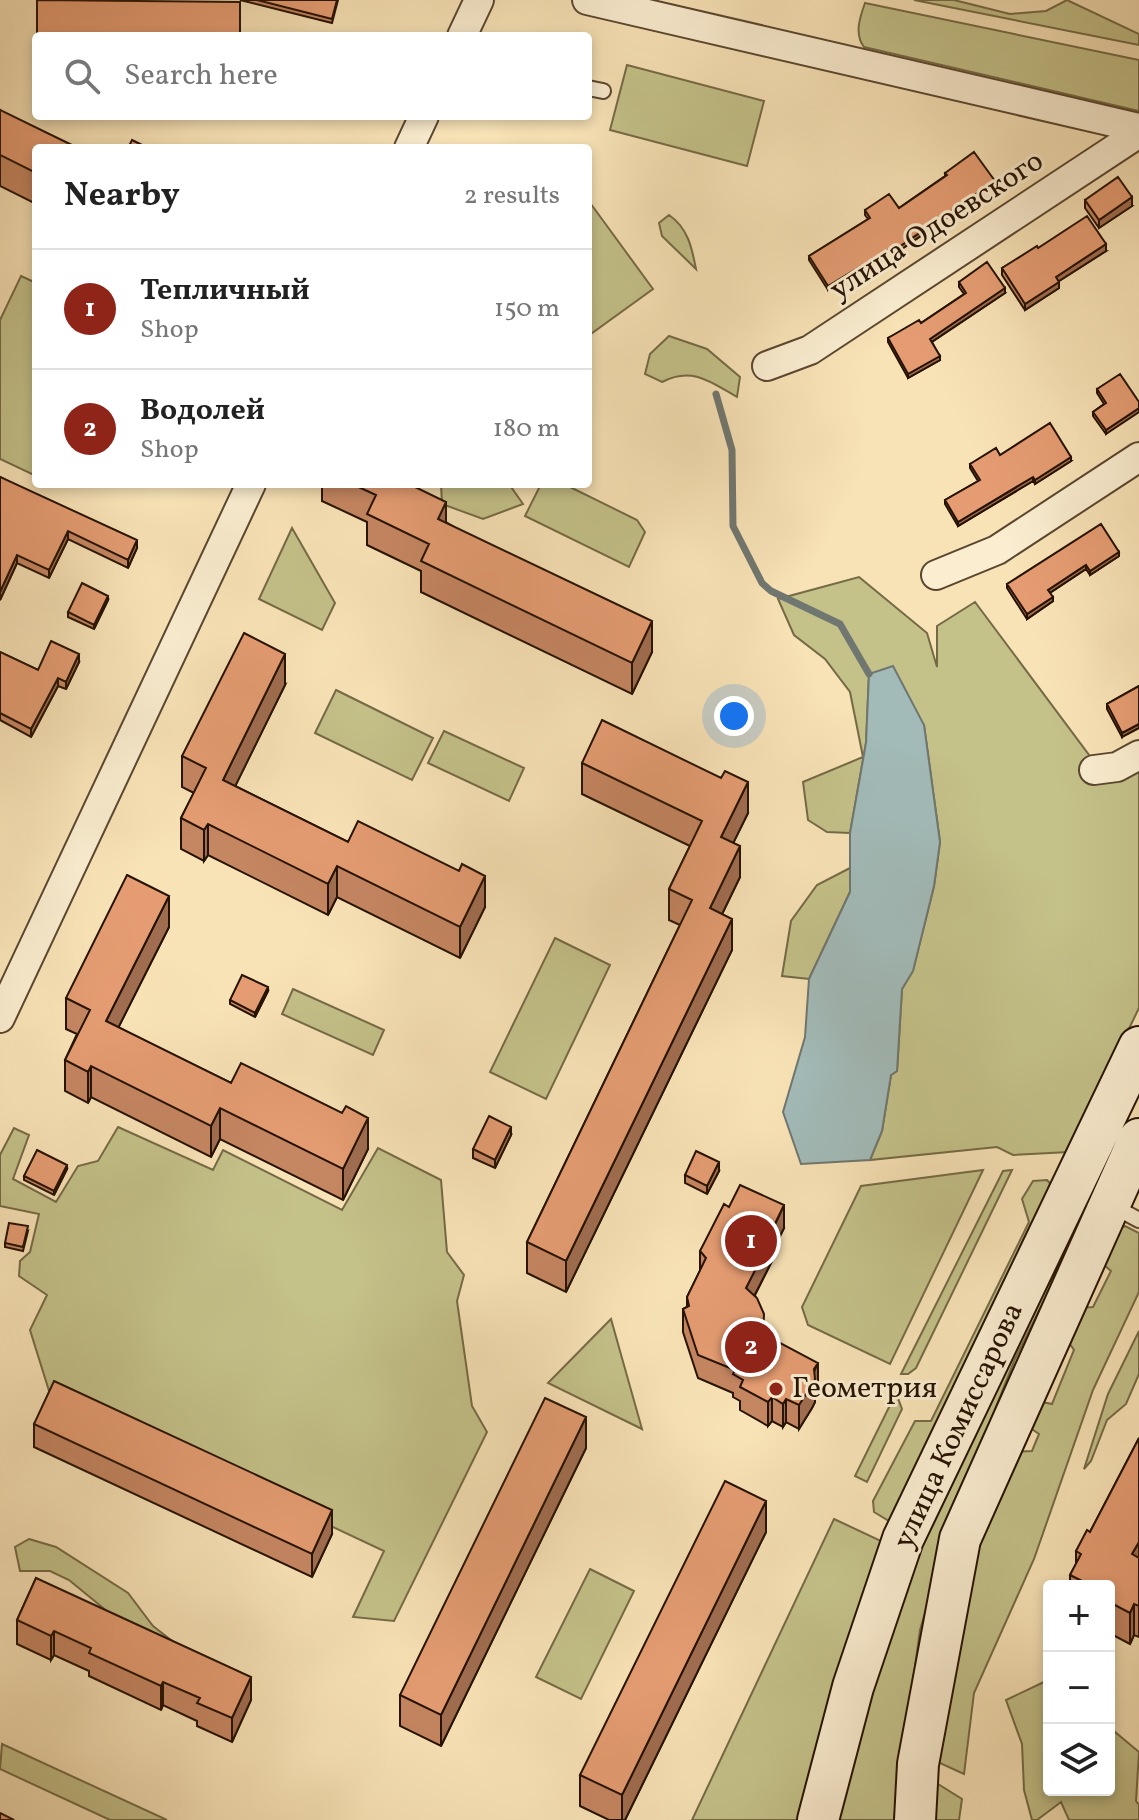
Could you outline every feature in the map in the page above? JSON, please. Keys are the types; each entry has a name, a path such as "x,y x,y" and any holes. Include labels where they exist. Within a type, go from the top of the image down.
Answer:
{"main road":[{"name":"улица Комиссарова","path":"818,1820 853,1687 903,1539 1139,1047"},
{"name":"улица Комиссарова","path":"915,1820 918,1764 960,1539 1124,1212 1139,1139"}],"street":[{"path":"464,32 479,0"},
{"path":"587,0 1139,131"},
{"path":"411,144 422,120"},
{"name":"улица Одоевского","path":"767,366 810,350 1139,131"},
{"path":"936,575 997,550 1139,457"},
{"path":"0,1018 249,488"},
{"path":"1094,770 1117,767 1139,755"}],"lane":[{"path":"592,89 603,91"}],"shaded area":[{"path":"914,0 954,0 1010,14 1046,11 1067,0 1139,34 1139,45"},
{"path":"865,3 1139,60 1139,111 864,47 859,31"},
{"path":"627,65 764,101 747,166 610,130"},
{"path":"592,205 653,289 592,333"},
{"path":"669,215 685,232 696,269 662,236 659,223"},
{"path":"21,276 32,281 32,474 0,459 0,320"},
{"path":"669,336 707,349 740,377 737,397 701,378 683,375 662,382 645,374 650,354"},
{"path":"441,488 512,488 523,504 483,519 442,504"},
{"path":"539,488 572,488 637,520 645,532 629,567 525,516"},
{"path":"292,528 335,603 322,630 259,599"},
{"path":"859,577 927,633 937,667 937,626 975,602 1107,779 1139,763 1139,1008 1069,1152 1013,1155 997,1147 870,1160 882,1131 891,1075 897,1071 902,989 913,970 934,886 940,842 924,725 869,674 866,743 850,833 827,832 808,820 803,782 863,757 850,692 825,659 794,635 778,599"},
{"path":"336,690 433,738 412,780 315,733"},
{"path":"444,731 524,768 509,801 428,763"},
{"path":"850,868 850,892 809,979 782,976 791,921 817,885"},
{"path":"555,938 610,965 546,1099 490,1072"},
{"path":"293,989 384,1030 373,1055 282,1014"},
{"path":"118,1127 213,1170 223,1150 342,1210 378,1148 441,1180 447,1252 464,1275 457,1301 472,1406 487,1432 394,1621 353,1617 384,1551 50,1394 30,1330 47,1295 19,1276 20,1261 30,1252 39,1214 0,1206 0,1155 14,1128 29,1135 13,1179 56,1202 78,1166 98,1161"},
{"path":"983,1170 890,1364 808,1325 802,1307 861,1186"},
{"path":"1012,1170 916,1368 908,1374 901,1374 1003,1171"},
{"path":"1047,1180 1053,1187 1047,1203 889,1521 874,1512 873,1501 915,1421 931,1421 1029,1222 1022,1199 1033,1181"},
{"path":"1086,1200 1090,1208 1015,1359 956,1508 920,1630 894,1820 835,1820 867,1690 918,1540"},
{"path":"1125,1226 1139,1233 1139,1292 1093,1390 1034,1559 974,1693 964,1774 933,1760 964,1569 1011,1452 1032,1451 1039,1434 1023,1423 1032,1400 1052,1404 1074,1350 1062,1333 1073,1308 1093,1307 1111,1271 1095,1257 1105,1236"},
{"path":"611,1319 642,1429 548,1383"},
{"path":"1139,1331 1139,1374 1126,1404 1107,1420 1091,1461 1084,1469 1108,1394"},
{"path":"896,1393 902,1409 867,1482 855,1476"},
{"path":"834,1519 881,1541 801,1820 692,1820"},
{"path":"29,1539 56,1547 128,1593 153,1626 176,1644 141,1639 69,1580 50,1571 20,1571 15,1547"},
{"path":"590,1569 634,1591 581,1699 536,1677"},
{"path":"1043,1682 1043,1796 1115,1796 1115,1732 1139,1752 1136,1801 1139,1820 1069,1820 1061,1802 1037,1820 1032,1820 1024,1790 1022,1744 1006,1700"},
{"path":"2,1744 167,1820 110,1820 0,1769"},
{"path":"930,1779 962,1799 959,1820 927,1820"}],"water":[{"path":"893,666 924,725 940,842 934,886 913,971 902,989 897,1071 891,1075 882,1131 870,1160 801,1164 783,1112 805,1037 809,979 850,892 850,833 866,743 869,674"}],"building":[{"path":"37,0 240,2 240,32 37,32"},
{"path":"257,0 337,0 332,19"},
{"path":"0,110 70,144 32,144 32,171 0,155"},
{"path":"974,152 995,181 893,251 891,248 828,286 809,256 870,218 865,210 889,194 899,208"},
{"path":"1118,177 1132,197 1099,220 1085,200"},
{"path":"1087,216 1106,244 1056,277 1059,282 1025,304 1002,268"},
{"path":"987,262 1005,288 930,339 940,356 908,374 888,338 919,320 921,323 966,293 959,282"},
{"path":"1120,374 1139,402 1139,408 1106,430 1093,412 1106,403 1097,389"},
{"path":"1050,423 1071,457 958,522 945,500 980,480 970,464 996,448 1000,455"},
{"path":"0,477 137,540 128,560 68,531 49,570 17,555 0,592"},
{"path":"361,488 417,488 446,502 438,519 652,621 632,663 421,561 429,544 367,514 376,495"},
{"path":"1101,524 1119,552 1090,571 1086,565 1048,590 1053,597 1027,614 1007,584"},
{"path":"82,583 108,596 94,625 68,612"},
{"path":"244,633 285,654 223,780 348,842 358,821 459,871 462,864 485,876 460,927 337,866 328,884 208,824 204,830 181,818 206,768 182,756"},
{"path":"51,641 79,654 66,682 58,678 31,729 0,713 0,652 38,670"},
{"path":"1139,686 1139,724 1122,733 1107,704"},
{"path":"602,720 721,778 725,771 748,782 721,837 740,846 710,908 732,919 566,1261 527,1242 692,900 669,889 702,821 582,763"},
{"path":"127,875 169,896 106,1021 231,1083 241,1063 342,1113 346,1106 368,1118 343,1169 220,1108 211,1126 91,1066 88,1072 65,1060 90,1010 66,998"},
{"path":"242,975 268,987 255,1013 230,1000"},
{"path":"489,1116 511,1127 495,1160 473,1149"},
{"path":"37,1150 67,1165 54,1191 24,1176"},
{"path":"696,1151 719,1162 707,1186 685,1175"},
{"path":"740,1185 784,1205 769,1236 772,1237 746,1288 757,1298 764,1314 763,1334 818,1363 814,1369 815,1379 799,1405 786,1399 783,1404 772,1397 768,1402 740,1387 743,1380 733,1374 735,1370 698,1355 683,1309 689,1306 687,1297 706,1258 700,1251 724,1204 729,1207"},
{"path":"9,1223 28,1226 23,1247 5,1243"},
{"path":"54,1381 332,1510 312,1554 34,1424"},
{"path":"545,1398 586,1417 441,1715 400,1695"},
{"path":"1139,1438 1139,1542 1132,1554 1139,1558 1139,1606 1134,1604 1130,1613 1115,1605 1115,1580 1080,1580 1070,1575 1081,1554 1076,1551 1087,1530 1090,1532"},
{"path":"725,1481 766,1501 622,1795 580,1775"},
{"path":"36,1578 251,1677 232,1718 197,1703 200,1698 163,1682 161,1686 89,1653 91,1648 54,1631 51,1636 17,1620"},
{"path":"0,1813 14,1820 0,1820"}],"waterway":[{"path":"716,394 732,450 733,526 762,583 771,591 840,624 869,674"}],"place":[{"name":"Тепличный","path":"751,1241"},
{"name":"Водолей","path":"751,1347"},
{"name":"Геометрия","path":"776,1389"}]}
